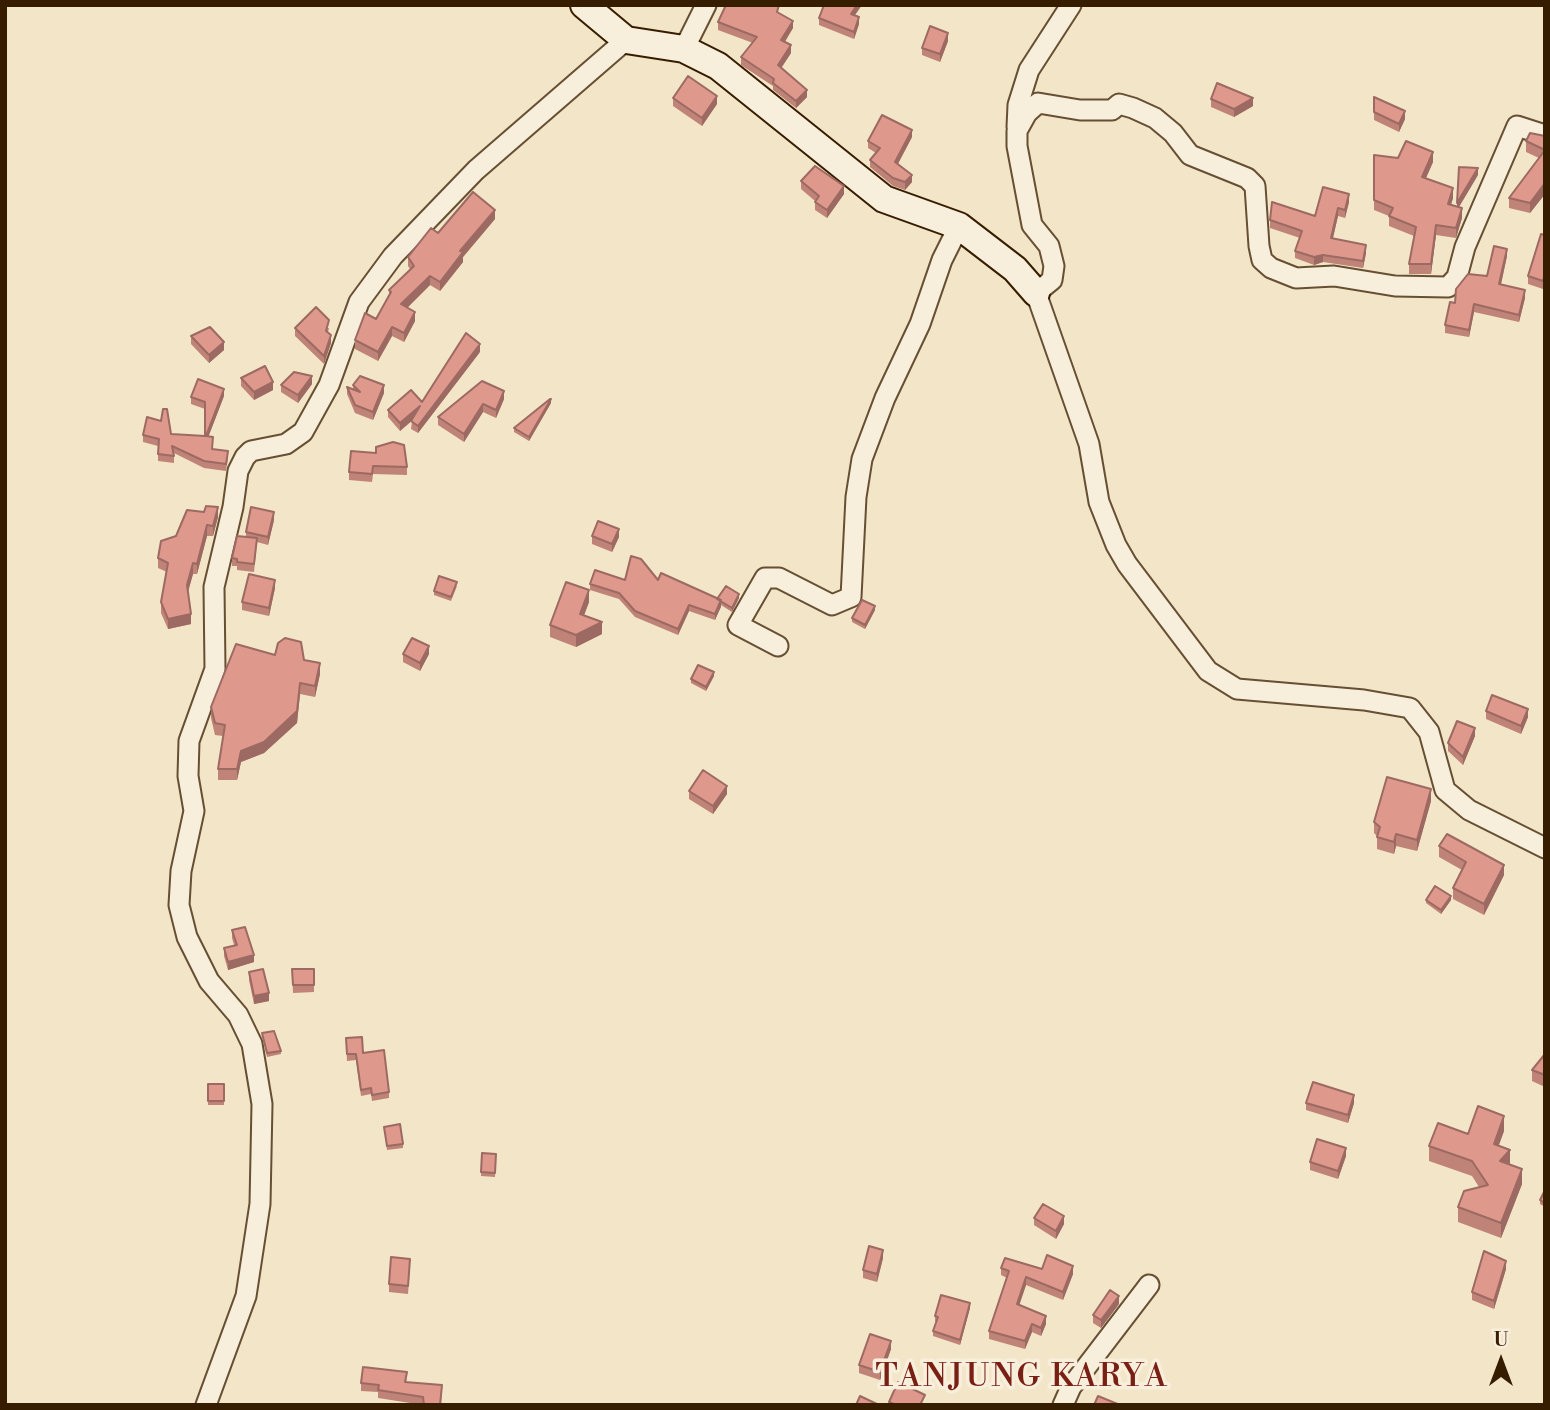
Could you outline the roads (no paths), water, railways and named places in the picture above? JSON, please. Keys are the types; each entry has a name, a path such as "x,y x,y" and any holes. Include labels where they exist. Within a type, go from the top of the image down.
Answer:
{"street":[{"path":"584,5 626,40 684,49 718,66 745,84 827,155 884,199 959,226 1015,269 1036,293 1089,444 1099,502 1116,545 1208,671 1237,689 1364,700 1410,708 1429,732 1445,790 1469,810 1545,848"},
{"path":"684,49 706,5"},
{"path":"1036,293 1052,280 1054,266 1048,246 1032,225 1023,184 1017,131 1018,105 1030,70 1071,5"},
{"path":"206,1405 246,1296 260,1204 262,1104 252,1044 238,1015 209,981 187,937 179,905 181,871 194,811 188,753 215,669 214,587 233,507 238,471 251,451 286,444 303,432 329,385 359,302 393,256 476,170 626,40"},
{"path":"1017,131 1027,113 1043,101 1072,110 1105,111 1112,110 1119,104 1133,108 1155,118 1173,133 1190,156 1247,178 1255,186 1259,246 1262,260 1271,268 1296,278 1335,275 1395,286 1448,287 1457,277 1465,247 1517,126 1545,135"},
{"path":"778,646 738,625 765,578 774,576 832,605 851,597 856,496 862,459 885,398 920,324 942,260 959,226"},
{"path":"1063,1405 1071,1387 1149,1285"}],"district":[{"name":"TANJUNG KARYA","path":"1022,1378"}]}
